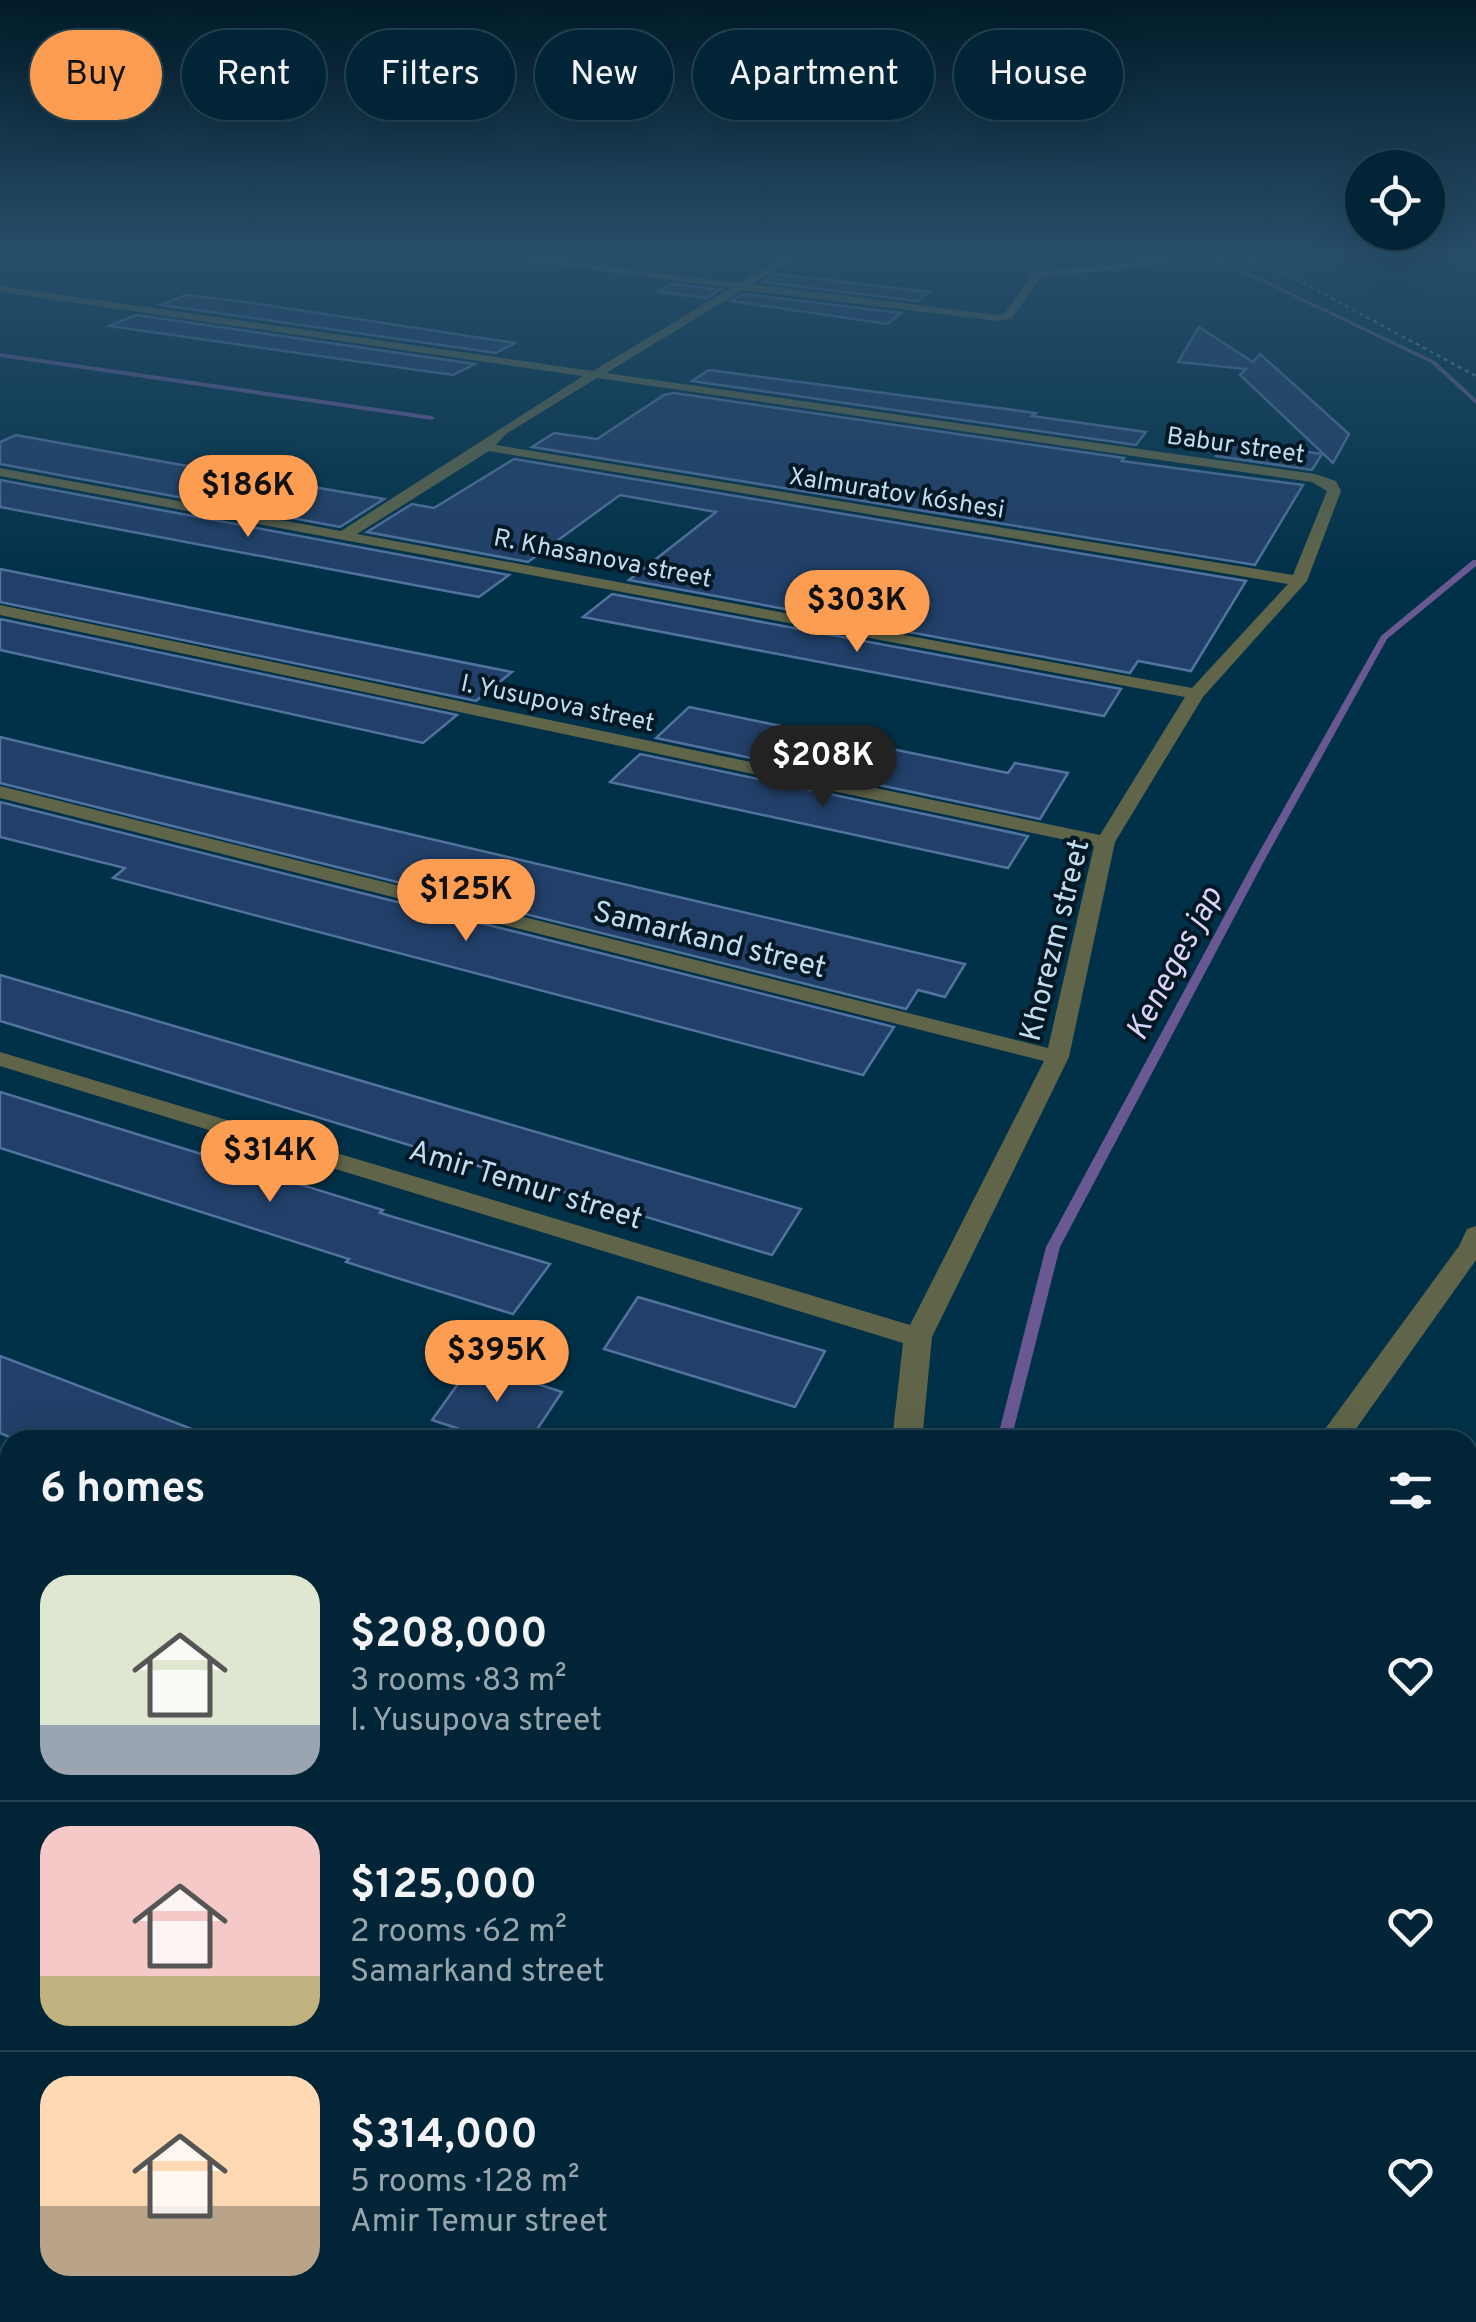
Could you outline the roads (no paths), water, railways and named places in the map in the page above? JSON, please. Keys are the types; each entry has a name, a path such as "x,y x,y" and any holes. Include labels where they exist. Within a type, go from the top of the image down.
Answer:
{"street":[{"name":"Babur street","path":"490,359 1315,478 1331,484 1334,491"},
{"path":"346,534 487,447 500,431 618,359"},
{"name":"Xalmuratov kóshesi","path":"487,447 1299,581"},
{"name":"R. Khasanova street","path":"0,472 1196,694"},
{"name":"Khorezm street","path":"907,1430 918,1336 1057,1057 1105,842 1196,694 1299,581 1334,491"},
{"name":"I. Yusupova street","path":"0,610 1105,842"},
{"name":"Samarkand street","path":"0,792 1057,1057"},
{"name":"Amir Temur street","path":"0,1059 918,1336"},
{"path":"1339,1430 1474,1244"}],"waterway":[{"path":"30,359 432,418"},
{"name":"Keneges jap","path":"1427,359 1476,402"},
{"name":"Keneges jap","path":"1007,1430 1053,1247 1258,863 1384,638 1476,562"}]}
